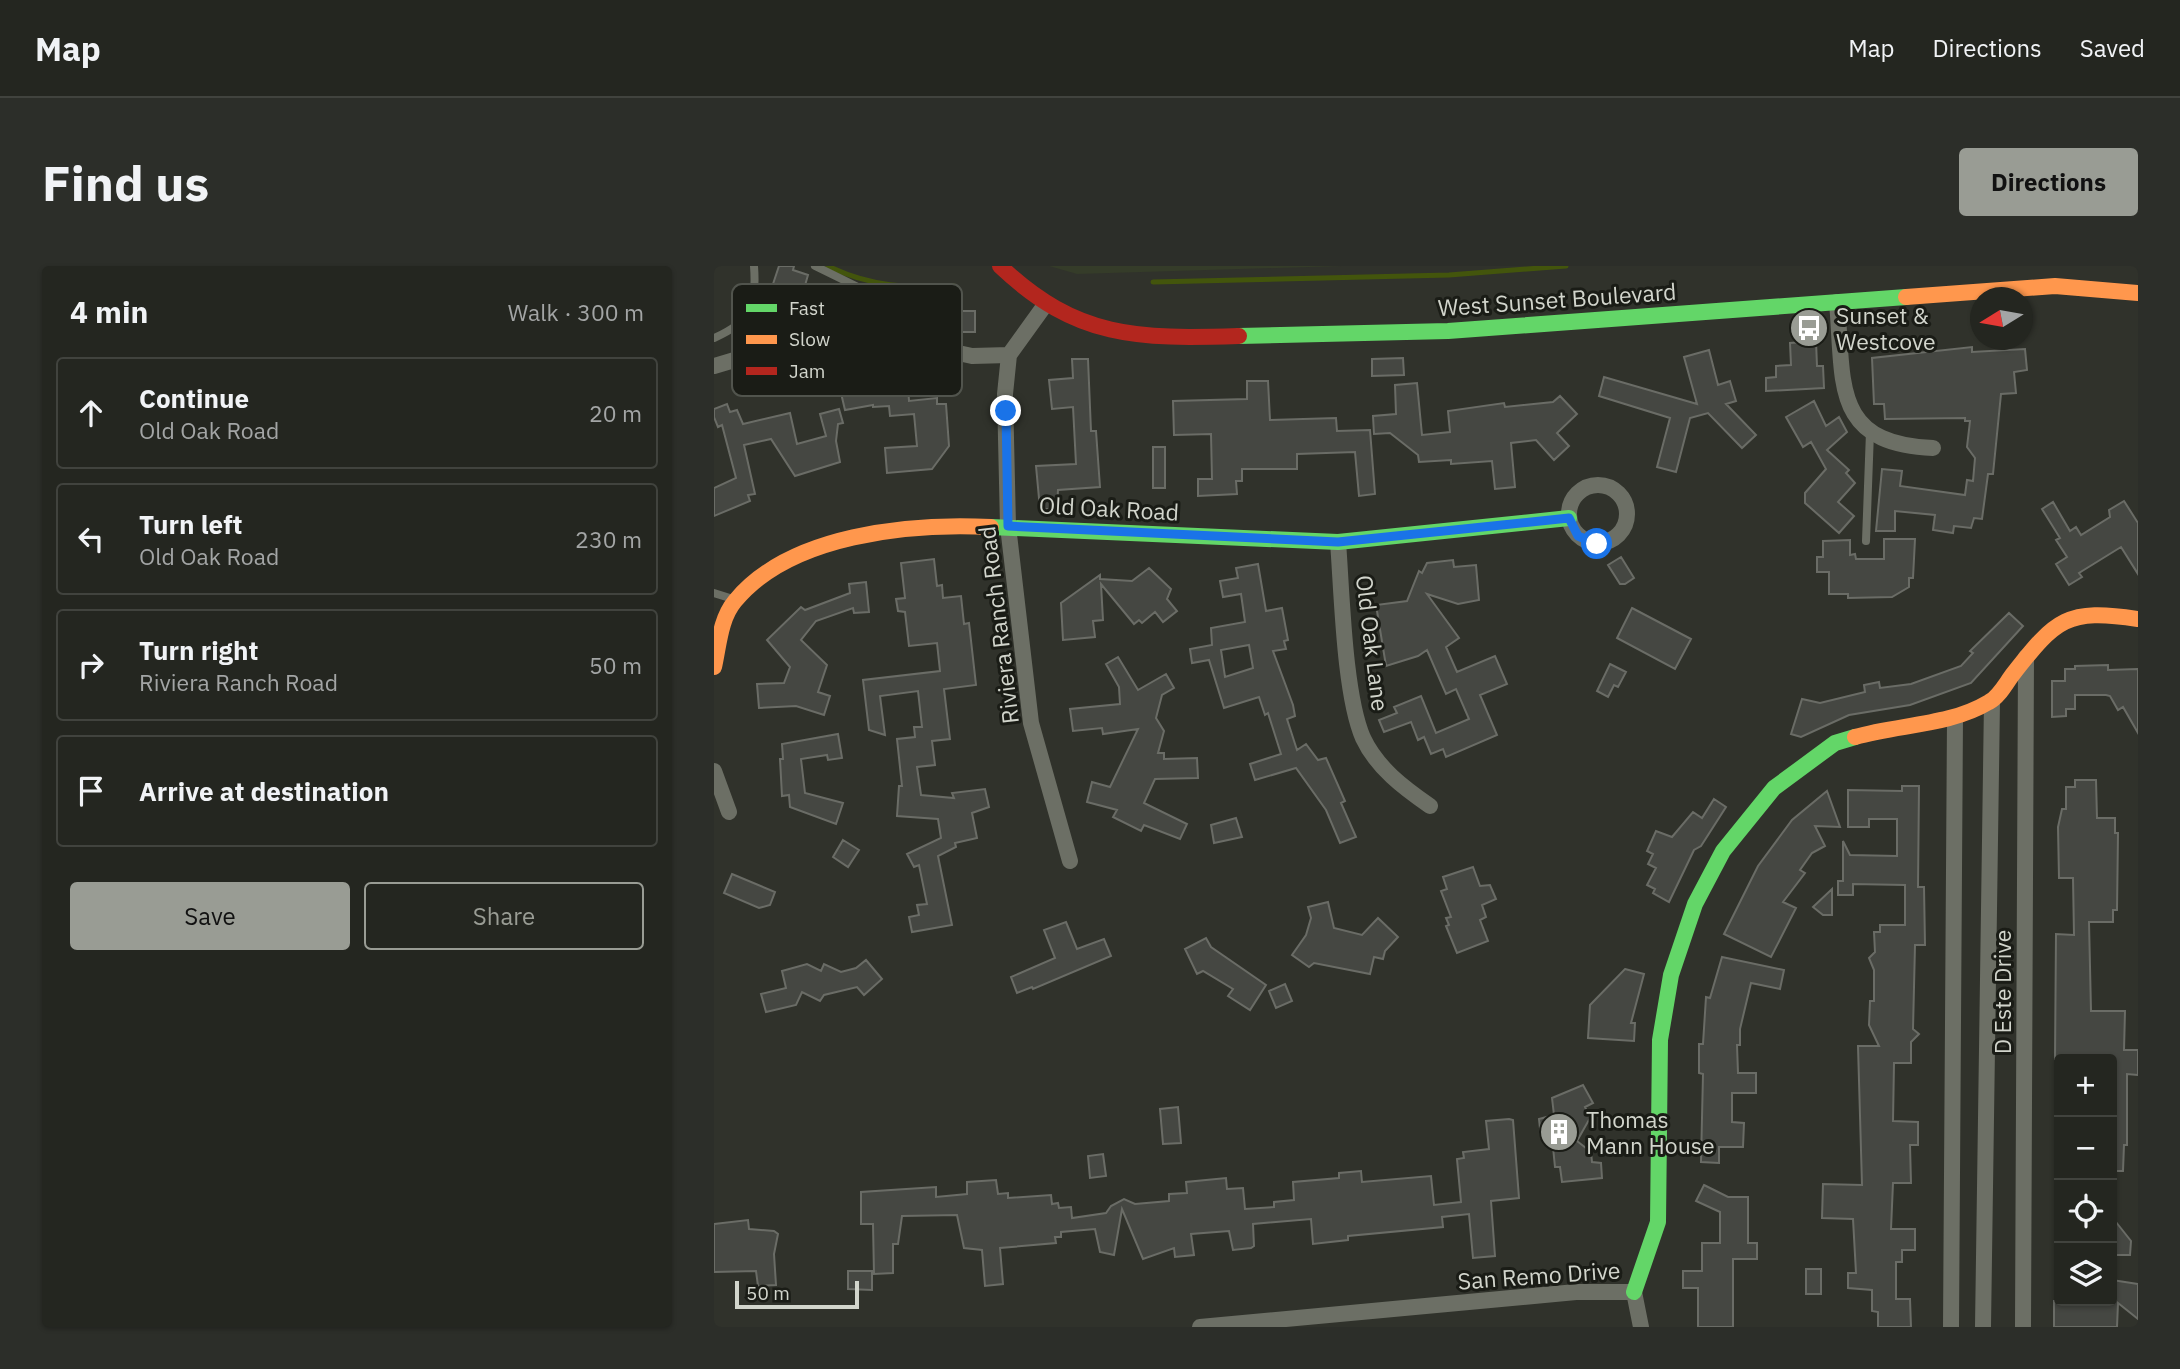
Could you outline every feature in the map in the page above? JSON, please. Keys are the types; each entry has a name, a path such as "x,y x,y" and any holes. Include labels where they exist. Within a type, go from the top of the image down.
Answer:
{"street":[{"name":"West Sunset Boulevard","path":"1000,266 1045,305 1089,327 1160,338 1448,331 2055,286 2138,293"},
{"path":"1837,302 1850,410 1870,432 1893,443 1933,448"},
{"name":"Riviera Ranch Road","path":"1045,305 1009,355 1005,394 1008,526 1031,723 1070,861"},
{"path":"962,354 1009,355"},
{"path":"714,366 732,360"},
{"name":"Old Oak Road","path":"714,667 717,636 723,622 736,600 752,583 778,567 864,534 910,526 1008,526 1338,542 1569,518"},
{"name":"Old Oak Lane","path":"1338,542 1349,659 1363,738 1395,780 1430,806"},
{"name":"San Remo Drive","path":"1200,1327 1282,1323 1576,1292 1634,1293 1658,1222 1660,1040 1671,975 1695,904 1723,851 1774,788 1835,743 1875,731 1955,718 1992,701 2044,634 2064,620 2098,613 2138,619"},
{"name":"D Este Drive","path":"2023,1327 2026,657"},
{"name":"D Este Drive","path":"1983,1327 1992,701"},
{"path":"1951,1327 1955,718"},
{"path":"714,771 729,812"},
{"path":"1634,1293 1641,1327"}],"lane":[{"path":"754,266 755,284"},
{"path":"815,266 851,284"},
{"path":"714,338 732,330"},
{"path":"1866,541 1870,432"},
{"path":"714,593 736,600"}],"shaded area":[{"path":"1049,266 1342,266 1077,274"}],"building":[{"path":"779,266 794,266 793,270 808,275 805,284 773,284"},
{"path":"962,311 975,311 975,332 962,332"},
{"path":"1816,341 1817,366 1823,366 1824,388 1766,391 1766,378 1776,377 1776,366 1791,365 1790,343"},
{"path":"1970,347 1972,352 2025,350 2027,370 2014,372 2016,393 2001,394 1993,474 1988,474 1982,519 1974,518 1971,528 1954,526 1953,533 1933,530 1935,515 1895,511 1895,531 1876,531 1882,469 1902,471 1900,486 1965,495 1967,480 1973,481 1975,458 1967,447 1970,421 1965,421 1965,418 1885,419 1884,404 1874,404 1872,358"},
{"path":"1709,350 1718,385 1730,381 1736,401 1726,404 1756,435 1742,448 1708,413 1690,418 1676,472 1657,467 1670,418 1599,396 1604,377 1697,404 1684,357"},
{"path":"1403,358 1404,375 1372,376 1372,359"},
{"path":"1072,359 1088,359 1091,431 1096,431 1100,487 1058,490 1057,509 1040,509 1036,466 1076,464 1073,407 1052,409 1049,380 1073,378"},
{"path":"1247,381 1268,381 1270,420 1336,418 1337,431 1370,430 1375,494 1359,496 1355,452 1297,454 1297,469 1242,469 1242,481 1236,481 1237,494 1198,496 1198,479 1212,479 1211,434 1174,435 1173,401 1247,399"},
{"path":"1417,383 1422,435 1450,432 1448,411 1504,403 1505,407 1553,402 1560,396 1577,414 1557,433 1569,446 1554,460 1536,440 1511,443 1515,487 1495,489 1492,461 1451,464 1451,460 1419,462 1418,455 1390,433 1374,434 1373,416 1396,414 1395,385"},
{"path":"842,396 909,396 909,401 937,398 937,404 946,404 949,446 932,469 887,473 885,448 917,446 914,414 890,416 889,406 873,405 845,410"},
{"path":"1814,401 1826,426 1839,417 1847,432 1827,450 1849,470 1846,473 1855,483 1838,502 1854,516 1839,533 1805,503 1805,493 1826,469 1811,442 1803,447 1786,417"},
{"path":"727,404 730,412 737,410 743,424 790,413 797,444 826,436 820,414 839,409 843,423 838,424 836,441 840,462 795,476 771,439 744,445 755,494 748,495 750,501 714,516 714,488 736,478 722,425 718,427 714,417 714,409"},
{"path":"1153,447 1165,447 1165,488 1153,488"},
{"path":"2124,501 2138,523 2138,574 2121,547 2079,573 2082,577 2069,585 2056,564 2067,557 2056,540 2060,538 2042,509 2053,502 2070,531 2076,527 2081,535 2110,517 2109,510"},
{"path":"1884,539 1915,539 1913,578 1909,578 1909,587 1892,597 1848,598 1848,594 1829,594 1829,572 1817,572 1817,557 1823,557 1823,541 1850,540 1850,555 1855,554 1856,559 1884,559"},
{"path":"1621,557 1634,578 1625,584 1620,584 1608,565"},
{"path":"934,559 937,586 942,585 943,598 961,596 964,624 969,623 976,685 944,689 950,739 932,741 935,765 917,767 921,795 954,798 952,793 985,789 989,807 972,813 977,838 955,843 956,847 938,856 952,925 912,932 909,917 919,915 917,905 927,904 919,865 914,867 907,854 941,838 938,819 897,816 899,786 902,786 897,739 915,737 914,727 922,727 918,691 880,696 885,735 869,730 863,680 940,671 937,643 909,646 905,612 898,611 896,599 905,598 901,563"},
{"path":"1453,560 1454,567 1476,565 1479,600 1458,604 1427,594 1459,638 1446,647 1457,672 1495,656 1507,684 1480,695 1497,735 1446,757 1443,749 1431,754 1424,737 1418,740 1411,722 1384,732 1379,720 1397,713 1394,707 1421,696 1436,733 1469,719 1456,689 1446,694 1427,650 1418,656 1386,666 1376,605 1407,601 1419,571 1422,573 1427,563"},
{"path":"1258,564 1266,611 1282,608 1288,640 1284,641 1286,649 1273,651 1293,705 1295,716 1287,719 1297,750 1306,744 1318,760 1326,758 1345,801 1341,803 1356,837 1340,843 1326,810 1296,768 1255,780 1250,764 1281,754 1268,713 1265,715 1259,697 1224,708 1209,660 1192,663 1190,649 1212,645 1211,628 1245,622 1241,594 1223,597 1220,581 1238,578 1236,568","holes":["1249,645 1253,668 1225,677 1221,650"]},
{"path":"1149,568 1171,589 1167,599 1177,611 1163,622 1155,612 1142,623 1139,620 1134,624 1101,584 1103,620 1093,621 1095,637 1063,640 1061,603 1100,575 1100,579 1132,581"},
{"path":"866,582 869,612 854,613 853,608 816,621 801,640 827,665 818,692 830,696 824,715 796,706 759,708 757,684 784,683 790,667 767,640 801,607 805,610 850,593 849,584"},
{"path":"1632,608 1691,639 1675,669 1617,638"},
{"path":"2009,613 2023,626 1971,683 1910,705 1849,715 1801,737 1791,734 1802,699 1820,703 1865,692 1864,685 1879,682 1880,688 1911,684 1961,666 1973,653 1970,651"},
{"path":"1118,657 1138,690 1166,674 1174,688 1162,695 1156,718 1164,731 1158,753 1164,753 1164,759 1197,758 1198,778 1155,779 1144,803 1187,824 1180,839 1144,825 1141,831 1113,817 1117,810 1087,802 1092,782 1110,787 1138,729 1103,734 1102,728 1073,731 1070,709 1120,704 1119,687 1106,664"},
{"path":"1610,664 1626,672 1618,687 1614,685 1608,697 1597,691"},
{"path":"2108,665 2108,670 2138,669 2138,733 2123,707 2118,710 2110,696 2106,695 2075,695 2075,709 2066,709 2066,716 2052,717 2052,681 2065,681 2065,669 2075,669 2075,666"},
{"path":"838,734 842,758 828,760 827,755 801,759 805,793 843,803 836,824 790,807 789,795 782,796 780,759 783,759 782,744"},
{"path":"2075,780 2096,780 2097,818 2115,818 2115,833 2118,833 2117,910 2113,910 2113,922 2089,922 2091,1011 2125,1011 2124,1050 2138,1050 2138,1075 2127,1074 2127,1145 2124,1145 2123,1171 2117,1171 2117,1054 2055,1054 2056,934 2074,935 2073,878 2059,878 2058,827 2062,809 2066,809 2066,787 2075,787"},
{"path":"1902,786 1919,786 1918,887 1924,887 1925,945 1915,945 1913,1029 1919,1034 1911,1042 1911,1063 1894,1063 1893,1121 1918,1122 1918,1145 1910,1145 1911,1183 1893,1183 1891,1229 1915,1229 1915,1250 1902,1250 1902,1262 1896,1262 1896,1299 1910,1299 1911,1327 1878,1327 1878,1312 1872,1311 1872,1290 1848,1288 1848,1273 1856,1273 1853,1219 1822,1218 1823,1184 1862,1185 1858,1046 1879,1046 1869,1025 1870,1001 1874,1001 1874,970 1869,958 1875,952 1874,932 1880,932 1880,925 1905,925 1905,885 1853,884 1853,895 1838,895 1838,881 1843,881 1843,841 1850,855 1897,856 1897,819 1869,819 1869,827 1848,827 1848,790 1902,791"},
{"path":"1827,791 1840,827 1815,826 1825,846 1812,853 1800,870 1805,873 1783,902 1796,908 1771,957 1724,934 1758,866 1792,820"},
{"path":"1714,799 1726,807 1701,846 1694,850 1669,902 1653,893 1655,889 1647,885 1656,868 1648,864 1653,854 1647,851 1656,831 1672,837 1693,812 1702,818"},
{"path":"1236,818 1242,837 1214,843 1211,825"},
{"path":"843,840 859,850 848,867 833,857"},
{"path":"1473,867 1480,886 1490,885 1496,899 1482,905 1486,917 1480,920 1488,941 1457,953 1446,926 1449,925 1446,918 1451,917 1441,891 1447,889 1443,877"},
{"path":"732,874 775,892 770,905 759,908 724,893"},
{"path":"1832,889 1832,915 1823,915 1813,907"},
{"path":"1328,902 1334,928 1362,935 1378,918 1398,937 1385,951 1383,959 1374,957 1370,974 1314,963 1309,967 1292,955 1306,935 1311,918 1308,907"},
{"path":"1066,922 1077,949 1104,939 1111,956 1033,989 1032,987 1017,993 1011,977 1055,958 1044,930"},
{"path":"1206,938 1211,947 1266,985 1250,1010 1228,996 1233,989 1203,971 1197,974 1185,949"},
{"path":"1722,957 1784,970 1780,989 1751,983 1740,1029 1740,1045 1737,1045 1738,1073 1756,1073 1756,1093 1732,1093 1732,1122 1744,1123 1743,1147 1719,1147 1719,1163 1701,1162 1703,1074 1699,1073 1699,1044 1703,1044 1706,997 1710,998"},
{"path":"866,960 882,979 864,995 857,987 824,995 820,1001 802,992 796,1005 766,1012 761,994 786,988 782,971 807,964 821,971 824,964 841,972 856,968"},
{"path":"1625,969 1644,974 1631,1023 1635,1023 1634,1041 1588,1038 1590,1005"},
{"path":"1285,984 1292,1001 1276,1008 1269,991"},
{"name":"Thomas Mann House","path":"1583,1085 1593,1103 1585,1107 1590,1118 1577,1141 1591,1152 1592,1162 1601,1163 1602,1178 1562,1182 1560,1167 1555,1167 1552,1137 1541,1138 1539,1119 1554,1115 1552,1098"},
{"path":"1178,1107 1181,1143 1163,1144 1160,1109"},
{"path":"1513,1120 1519,1198 1491,1201 1495,1256 1473,1258 1469,1214 1442,1217 1443,1227 1348,1236 1348,1240 1313,1244 1311,1219 1253,1224 1254,1246 1251,1248 1233,1250 1229,1231 1191,1234 1194,1255 1175,1257 1174,1248 1143,1259 1122,1209 1114,1255 1100,1252 1095,1229 1061,1232 1061,1237 1055,1237 1056,1243 1000,1248 1003,1284 985,1286 982,1250 964,1248 957,1215 902,1216 898,1244 893,1244 893,1273 874,1274 873,1224 861,1224 861,1192 936,1187 936,1197 967,1194 967,1182 996,1180 998,1194 1008,1193 1008,1198 1051,1195 1052,1204 1058,1203 1059,1208 1071,1207 1072,1218 1106,1213 1111,1206 1124,1199 1135,1204 1169,1201 1169,1194 1187,1193 1186,1182 1226,1178 1227,1189 1243,1188 1245,1209 1274,1207 1274,1202 1294,1200 1293,1182 1339,1178 1339,1173 1361,1171 1362,1182 1431,1176 1434,1205 1461,1202 1457,1159 1464,1158 1463,1152 1489,1149 1486,1121"},
{"path":"1103,1154 1106,1176 1090,1178 1088,1156"},
{"path":"1704,1185 1728,1197 1748,1197 1748,1243 1757,1243 1757,1259 1733,1259 1733,1327 1698,1327 1698,1288 1683,1288 1683,1271 1702,1271 1702,1243 1720,1243 1720,1212 1696,1201"},
{"path":"748,1220 749,1229 774,1231 778,1234 774,1254 776,1285 758,1286 756,1271 714,1272 714,1224"},
{"path":"2117,1223 2131,1241 2130,1255 2117,1255"},
{"path":"1806,1269 1821,1269 1821,1294 1806,1294"},
{"path":"848,1271 872,1271 872,1290 848,1289"},
{"path":"2117,1281 2138,1284 2138,1319 2118,1303 2117,1327 2054,1327 2054,1306 2117,1306"}],"waterway":[{"path":"828,266 885,284"},
{"path":"1153,282 1449,275 1566,266"}],"traffic: fast":[{"path":"1239,336 1448,331 1906,297"},
{"path":"991,527 1338,542 1569,518"},
{"path":"1634,1292 1658,1222 1660,1040 1671,975 1695,904 1723,851 1774,788 1835,743 1855,737"}],"traffic: slow":[{"path":"1906,297 2055,286 2138,293"},
{"path":"714,667 721,632 730,608 758,578 787,561 819,547 853,537 925,527 991,527"},
{"path":"1855,737 1958,716 1993,700 2041,641 2065,622 2095,615 2138,619"}],"traffic: jam":[{"path":"1000,266 1028,290 1056,308 1110,330 1170,337 1239,336"}],"place":[{"name":"Sunset & Westcove","path":"1809,328"},
{"name":"Thomas Mann House","path":"1559,1132"}],"route":[{"path":"1006,411 1008,526 1338,542 1569,518 1578,536 1597,544"}]}
